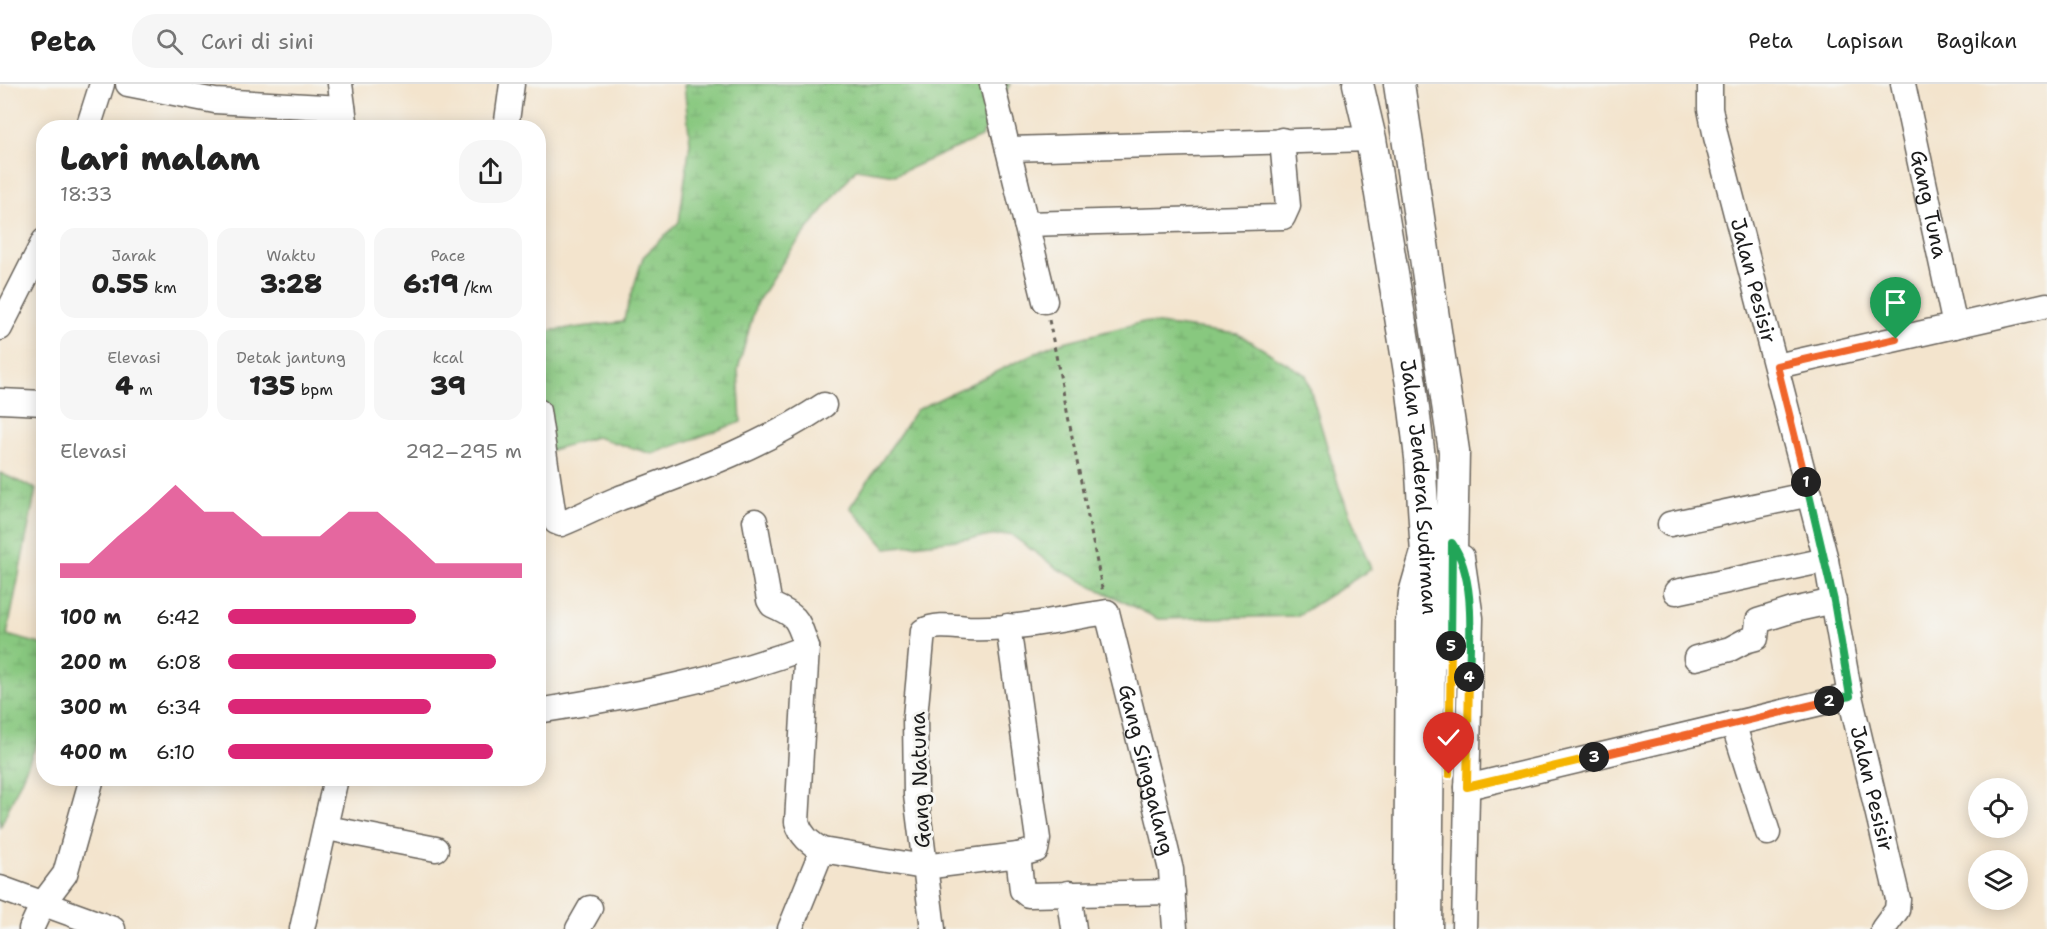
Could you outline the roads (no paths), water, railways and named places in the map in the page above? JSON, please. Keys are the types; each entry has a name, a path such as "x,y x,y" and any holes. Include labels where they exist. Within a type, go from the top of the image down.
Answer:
{"main road":[{"name":"Jalan Jenderal Sudirman","path":"1359,84 1371,139 1411,384 1420,458 1438,544 1448,929"},
{"name":"Jalan Jenderal Sudirman","path":"1399,84 1454,450 1438,544"},
{"name":"Jalan Jenderal Sudirman","path":"1427,929 1440,618"}],"street":[{"path":"91,120 102,84"},
{"path":"128,84 215,101 343,106"},
{"path":"508,120 512,84"},
{"path":"992,84 1045,301"},
{"name":"Jalan Pesisir","path":"1710,84 1710,109 1716,137 1826,560 1850,696 1898,899 1897,910 1883,929"},
{"name":"Gang Tuna","path":"1904,84 1955,326"},
{"path":"1008,149 1371,139"},
{"path":"1026,224 1283,217 1288,206 1282,140"},
{"path":"0,328 36,257"},
{"path":"1777,366 2047,304"},
{"path":"0,401 36,403"},
{"path":"546,489 556,522 561,524 618,499 686,475 798,422 824,405"},
{"path":"1670,524 1810,494"},
{"path":"755,521 769,600 772,605 786,609 792,616 798,624 807,647 797,822 802,834 822,850 924,867 1018,855 1036,850 1038,839 1008,626"},
{"path":"1406,929 1408,621 1411,593 1438,544 1462,556 1471,618 1464,929"},
{"path":"1676,592 1826,560"},
{"path":"1696,658 1730,650 1744,641 1756,638 1758,621 1834,601"},
{"name":"Gang Singgalang","path":"1008,626 1107,612 1161,828 1173,892 1175,929"},
{"name":"Gang Natuna","path":"933,929 916,795 915,717 923,631 928,628 946,626 978,628 1008,626"},
{"path":"546,710 703,681 762,664 807,647"},
{"path":"1467,787 1850,696"},
{"path":"1733,723 1768,833"},
{"path":"31,929 44,903 65,874 90,786"},
{"path":"302,929 327,828 335,786"},
{"path":"327,828 436,849"},
{"path":"790,929 822,850"},
{"path":"1018,855 1024,893 1032,896 1069,893 1173,892"},
{"path":"0,888 112,929"},
{"path":"1069,893 1074,929"},
{"path":"578,929 590,908"}]}
